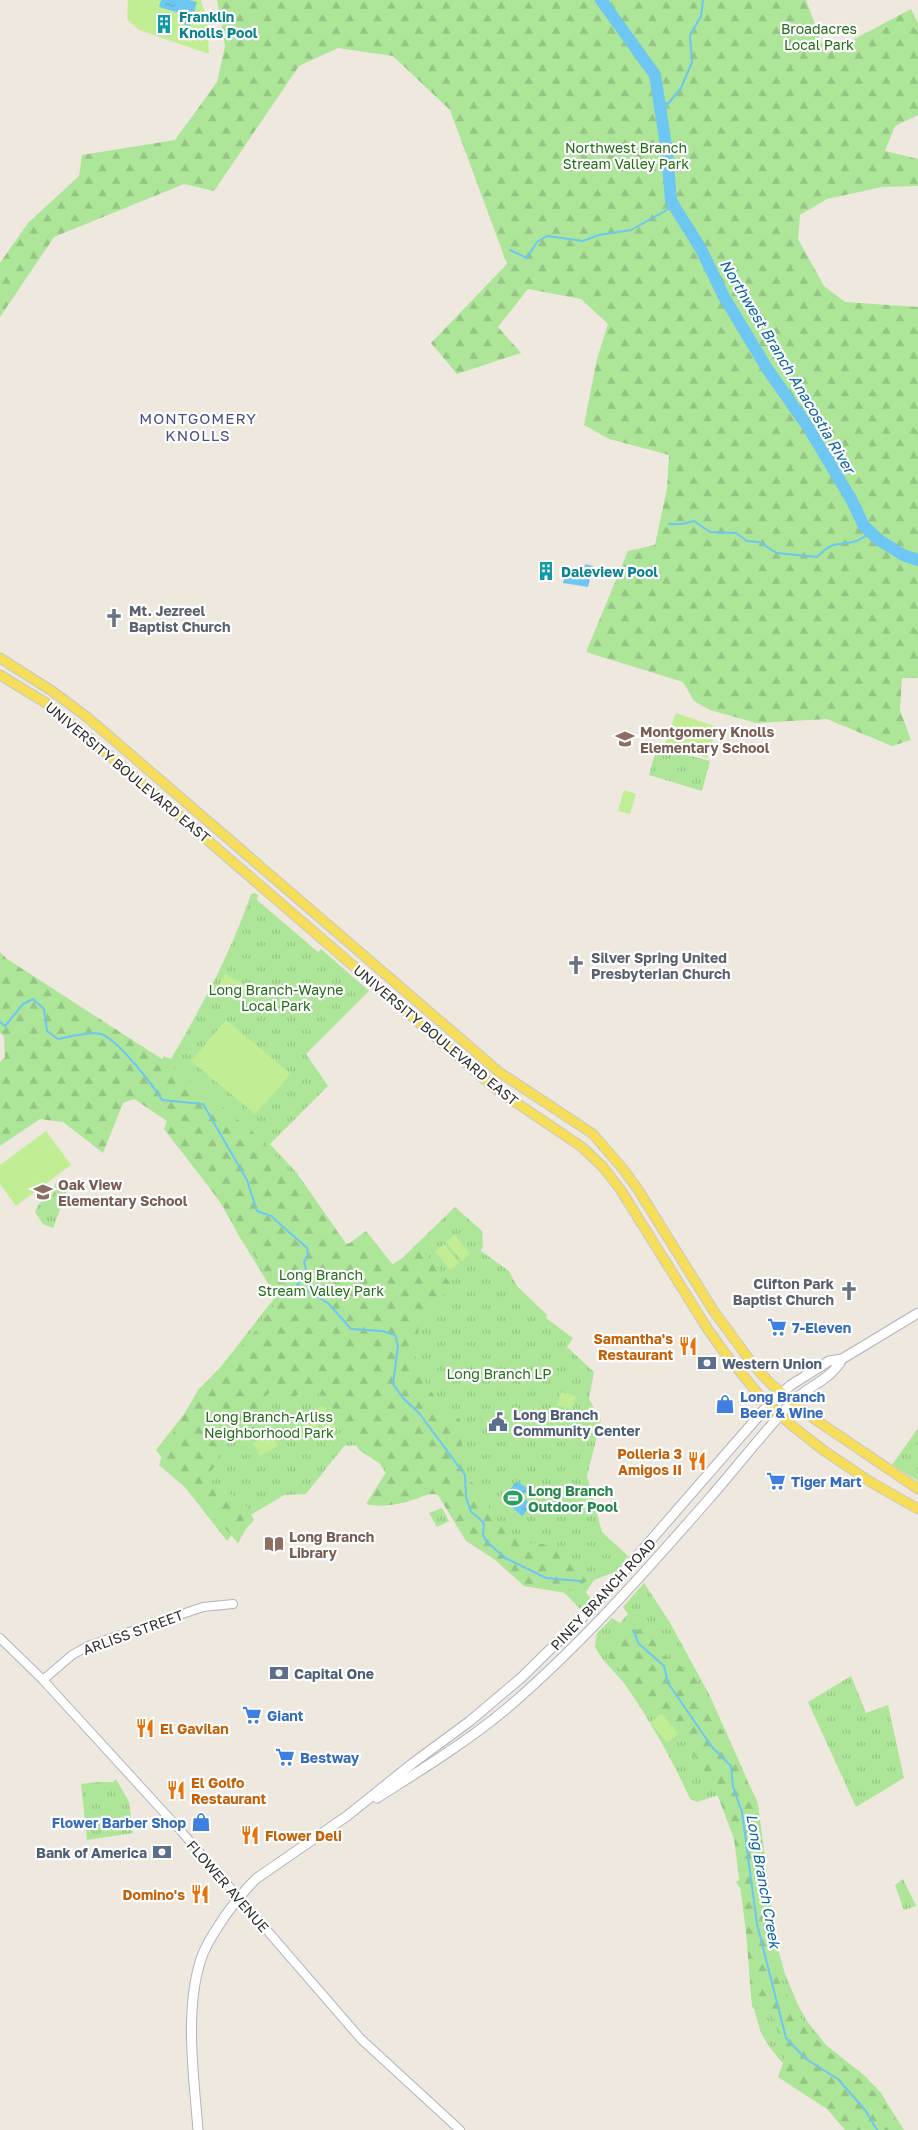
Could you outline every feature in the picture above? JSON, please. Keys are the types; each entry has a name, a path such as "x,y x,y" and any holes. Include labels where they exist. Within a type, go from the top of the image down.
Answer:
{"main road":[{"name":"UNIVERSITY BOULEVARD EAST","path":"0,658 52,691 87,717 499,1072 593,1134 637,1188 712,1310 754,1366 780,1393 918,1489"},
{"name":"UNIVERSITY BOULEVARD EAST","path":"0,675 46,703 95,743 496,1089 582,1147 603,1167 620,1189 724,1352 769,1404 780,1415 831,1455 869,1481 918,1508"},
{"name":"PINEY BRANCH ROAD","path":"347,1816 413,1762 490,1705 567,1635 625,1572 780,1393 829,1361 842,1359 918,1313"},
{"name":"PINEY BRANCH ROAD","path":"198,2130 192,2027 195,1979 201,1957 209,1940 237,1898 257,1878 347,1816 458,1746 506,1709 576,1644 670,1543 792,1402 800,1394 836,1371 842,1359"}],"street":[{"name":"ARLISS STREET","path":"43,1680 72,1655 88,1646 203,1607 233,1604"},
{"name":"FLOWER AVENUE","path":"0,1638 43,1680 181,1831 237,1898 370,2049 460,2130"},
{"path":"413,1762 421,1771"}],"green space":[{"path":"128,0 201,0 208,25 209,54 139,30 127,19"},
{"name":"Northwest Branch Stream Valley Park","path":"217,0 806,0 826,54 911,9 918,23 918,115 895,126 885,151 918,159 918,186 882,187 827,199 800,215 798,239 824,286 845,302 918,307 918,678 902,678 900,710 911,740 892,746 827,719 756,723 710,710 694,701 683,682 586,652 628,551 655,545 667,488 669,455 609,439 584,425 597,359 608,324 581,299 528,289 498,327 521,353 457,374 431,343 507,264 450,110 393,56 338,48 299,66 214,191 184,184 54,237 0,317 0,263 28,223 79,176 82,155 175,140 217,82 225,46"},
{"path":"676,713 717,727 707,758 665,744"},
{"path":"657,747 710,761 702,791 649,775"},
{"path":"624,790 636,794 630,814 618,811"},
{"path":"255,893 258,895 257,900 318,952 321,949 369,991 306,1054 328,1086 270,1144 296,1172 347,1245 366,1231 394,1266 455,1207 482,1231 483,1246 481,1251 509,1271 517,1286 547,1315 546,1318 573,1338 567,1347 594,1372 589,1399 601,1420 587,1476 602,1532 628,1556 617,1571 594,1580 586,1592 592,1601 581,1610 562,1590 445,1506 433,1487 404,1503 377,1459 359,1445 344,1446 306,1494 284,1495 244,1519 227,1541 156,1450 276,1296 239,1236 197,1160 157,1108 140,1098 164,1056 171,1059 194,1019 225,958 251,894"},
{"name":"Long Branch Stream Valley Park","path":"0,952 7,959 168,1063 253,1132 286,1167 346,1244 366,1239 388,1267 414,1251 426,1254 455,1289 447,1292 420,1319 416,1345 416,1368 442,1408 460,1419 463,1456 469,1480 480,1489 494,1519 509,1533 526,1543 543,1544 565,1553 594,1577 566,1593 524,1586 494,1559 466,1541 438,1495 435,1494 391,1505 366,1504 388,1469 359,1450 326,1396 306,1390 290,1399 272,1389 261,1402 268,1432 261,1436 232,1420 220,1445 216,1465 204,1479 244,1502 254,1520 238,1543 202,1502 159,1465 165,1447 198,1390 256,1331 275,1304 267,1281 243,1235 164,1129 167,1121 134,1099 123,1103 103,1153 63,1122 40,1119 0,1146 0,1062 5,1057 4,1036 0,1033"},
{"path":"225,974 246,986 238,1001 217,989"},
{"path":"226,1020 291,1074 255,1114 191,1061"},
{"path":"46,1131 71,1165 16,1206 0,1184 0,1165"},
{"path":"56,1182 69,1186 53,1228 43,1224 35,1212 43,1200 50,1200"},
{"path":"455,1235 470,1254 462,1261 446,1242"},
{"path":"444,1244 459,1263 450,1270 435,1251"},
{"path":"561,1392 576,1396 572,1409 557,1405"},
{"path":"323,1406 336,1427 326,1433 313,1412"},
{"path":"310,1414 323,1434 314,1440 300,1420"},
{"path":"918,1428 918,1481 892,1465"},
{"path":"271,1433 278,1446 260,1456 253,1443"},
{"path":"442,1508 449,1521 437,1527 429,1513"},
{"path":"644,1583 669,1621 710,1696 758,1804 776,1942 785,1974 798,2005 807,2021 826,2045 865,2076 881,2093 904,2130 853,2130 779,2059 761,2033 752,2002 743,1892 736,1882 745,1876 731,1791 697,1802 690,1799 661,1741 644,1713 626,1686 595,1647 597,1633 612,1618 620,1623 628,1614 623,1607"},
{"path":"646,1625 665,1656 697,1677 702,1698 715,1717 757,1801 765,1867 768,1941 776,1972 794,2008 816,2039 882,2099 900,2130 845,2130 827,2109 778,2077 785,2058 772,2011 752,2007 746,1932 734,1839 719,1799 709,1778 666,1712 628,1681 605,1651"},
{"path":"851,1676 866,1713 888,1705 904,1778 856,1807 808,1702"},
{"path":"662,1713 678,1734 667,1743 650,1722"},
{"path":"116,1779 129,1802 133,1833 87,1840 81,1784 113,1782"},
{"path":"903,1879 916,1906 904,1910 895,1885"}],"water":[{"path":"161,0 189,0 197,2 190,26 180,23 183,14 159,7"},
{"path":"585,564 593,566 588,587 563,583 566,569 583,573"},
{"name":"Long Branch Outdoor Pool","path":"517,1481 528,1489 522,1497 532,1505 522,1516 502,1499"}],"waterway":[{"name":"Northwest Branch Anacostia River","path":"601,0 655,75 667,152 671,201 701,249 723,295 768,370 808,427 851,499 864,526 879,540 903,555 918,560"},
{"path":"661,112 681,88 692,62 690,36 701,16 703,0"},
{"path":"510,250 527,258 537,242 547,236 583,241 599,235 631,230 674,206"},
{"path":"669,524 682,524 694,521 710,532 736,533 747,541 759,542 777,553 817,557 830,546 860,540 871,533"},
{"name":"Long Branch Creek","path":"0,1022 5,1026 23,1004 33,999 44,1009 47,1031 58,1039 86,1034 101,1034 125,1053 162,1100 203,1104 247,1180 257,1211 271,1216 307,1248 308,1256 304,1262 307,1273 297,1285 328,1303 351,1329 382,1331 395,1335 398,1346 393,1384 403,1398 419,1413 465,1475 466,1497 471,1512 484,1524 483,1535 487,1542 505,1558 546,1578 581,1581"},
{"name":"Long Branch Creek","path":"634,1630 638,1643 664,1666 668,1683 712,1747 731,1766 733,1787 742,1812 757,1924 786,2038 806,2059 838,2079 865,2110 877,2130"}],"place":[{"name":"Franklin Knolls Pool","path":"164,24"},
{"name":"Daleview Pool","path":"546,571"},
{"name":"Mt. Jezreel Baptist Church","path":"114,618"},
{"name":"Montgomery Knolls Elementary School","path":"625,739"},
{"name":"Silver Spring United Presbyterian Church","path":"576,965"},
{"name":"Oak View Elementary School","path":"43,1192"},
{"name":"Clifton Park Baptist Church","path":"849,1291"},
{"name":"7-Eleven","path":"777,1327"},
{"name":"Samantha's Restaurant","path":"688,1346"},
{"name":"Western Union","path":"707,1363"},
{"name":"Long Branch Beer & Wine","path":"725,1404"},
{"name":"Long Branch Community Center","path":"498,1422"},
{"name":"Polleria 3 Amigos II","path":"697,1461"},
{"name":"Tiger Mart","path":"776,1481"},
{"name":"Long Branch Outdoor Pool","path":"513,1498"},
{"name":"Long Branch Library","path":"274,1544"},
{"name":"Capital One","path":"279,1673"},
{"name":"Giant","path":"252,1715"},
{"name":"El Gavilan","path":"145,1728"},
{"name":"Bestway","path":"285,1757"},
{"name":"El Golfo Restaurant","path":"176,1790"},
{"name":"Flower Barber Shop","path":"201,1822"},
{"name":"Flower Deli","path":"250,1835"},
{"name":"Bank of America","path":"162,1852"},
{"name":"Domino's","path":"200,1894"}],"district":[{"name":"MONTGOMERY KNOLLS","path":"198,426"}],"park label":[{"name":"Broadacres Local Park","path":"819,36"},
{"name":"Long Branch-Wayne Local Park","path":"276,998"},
{"name":"Long Branch LP","path":"499,1373"},
{"name":"Long Branch-Arliss Neighborhood Park","path":"269,1424"}]}
